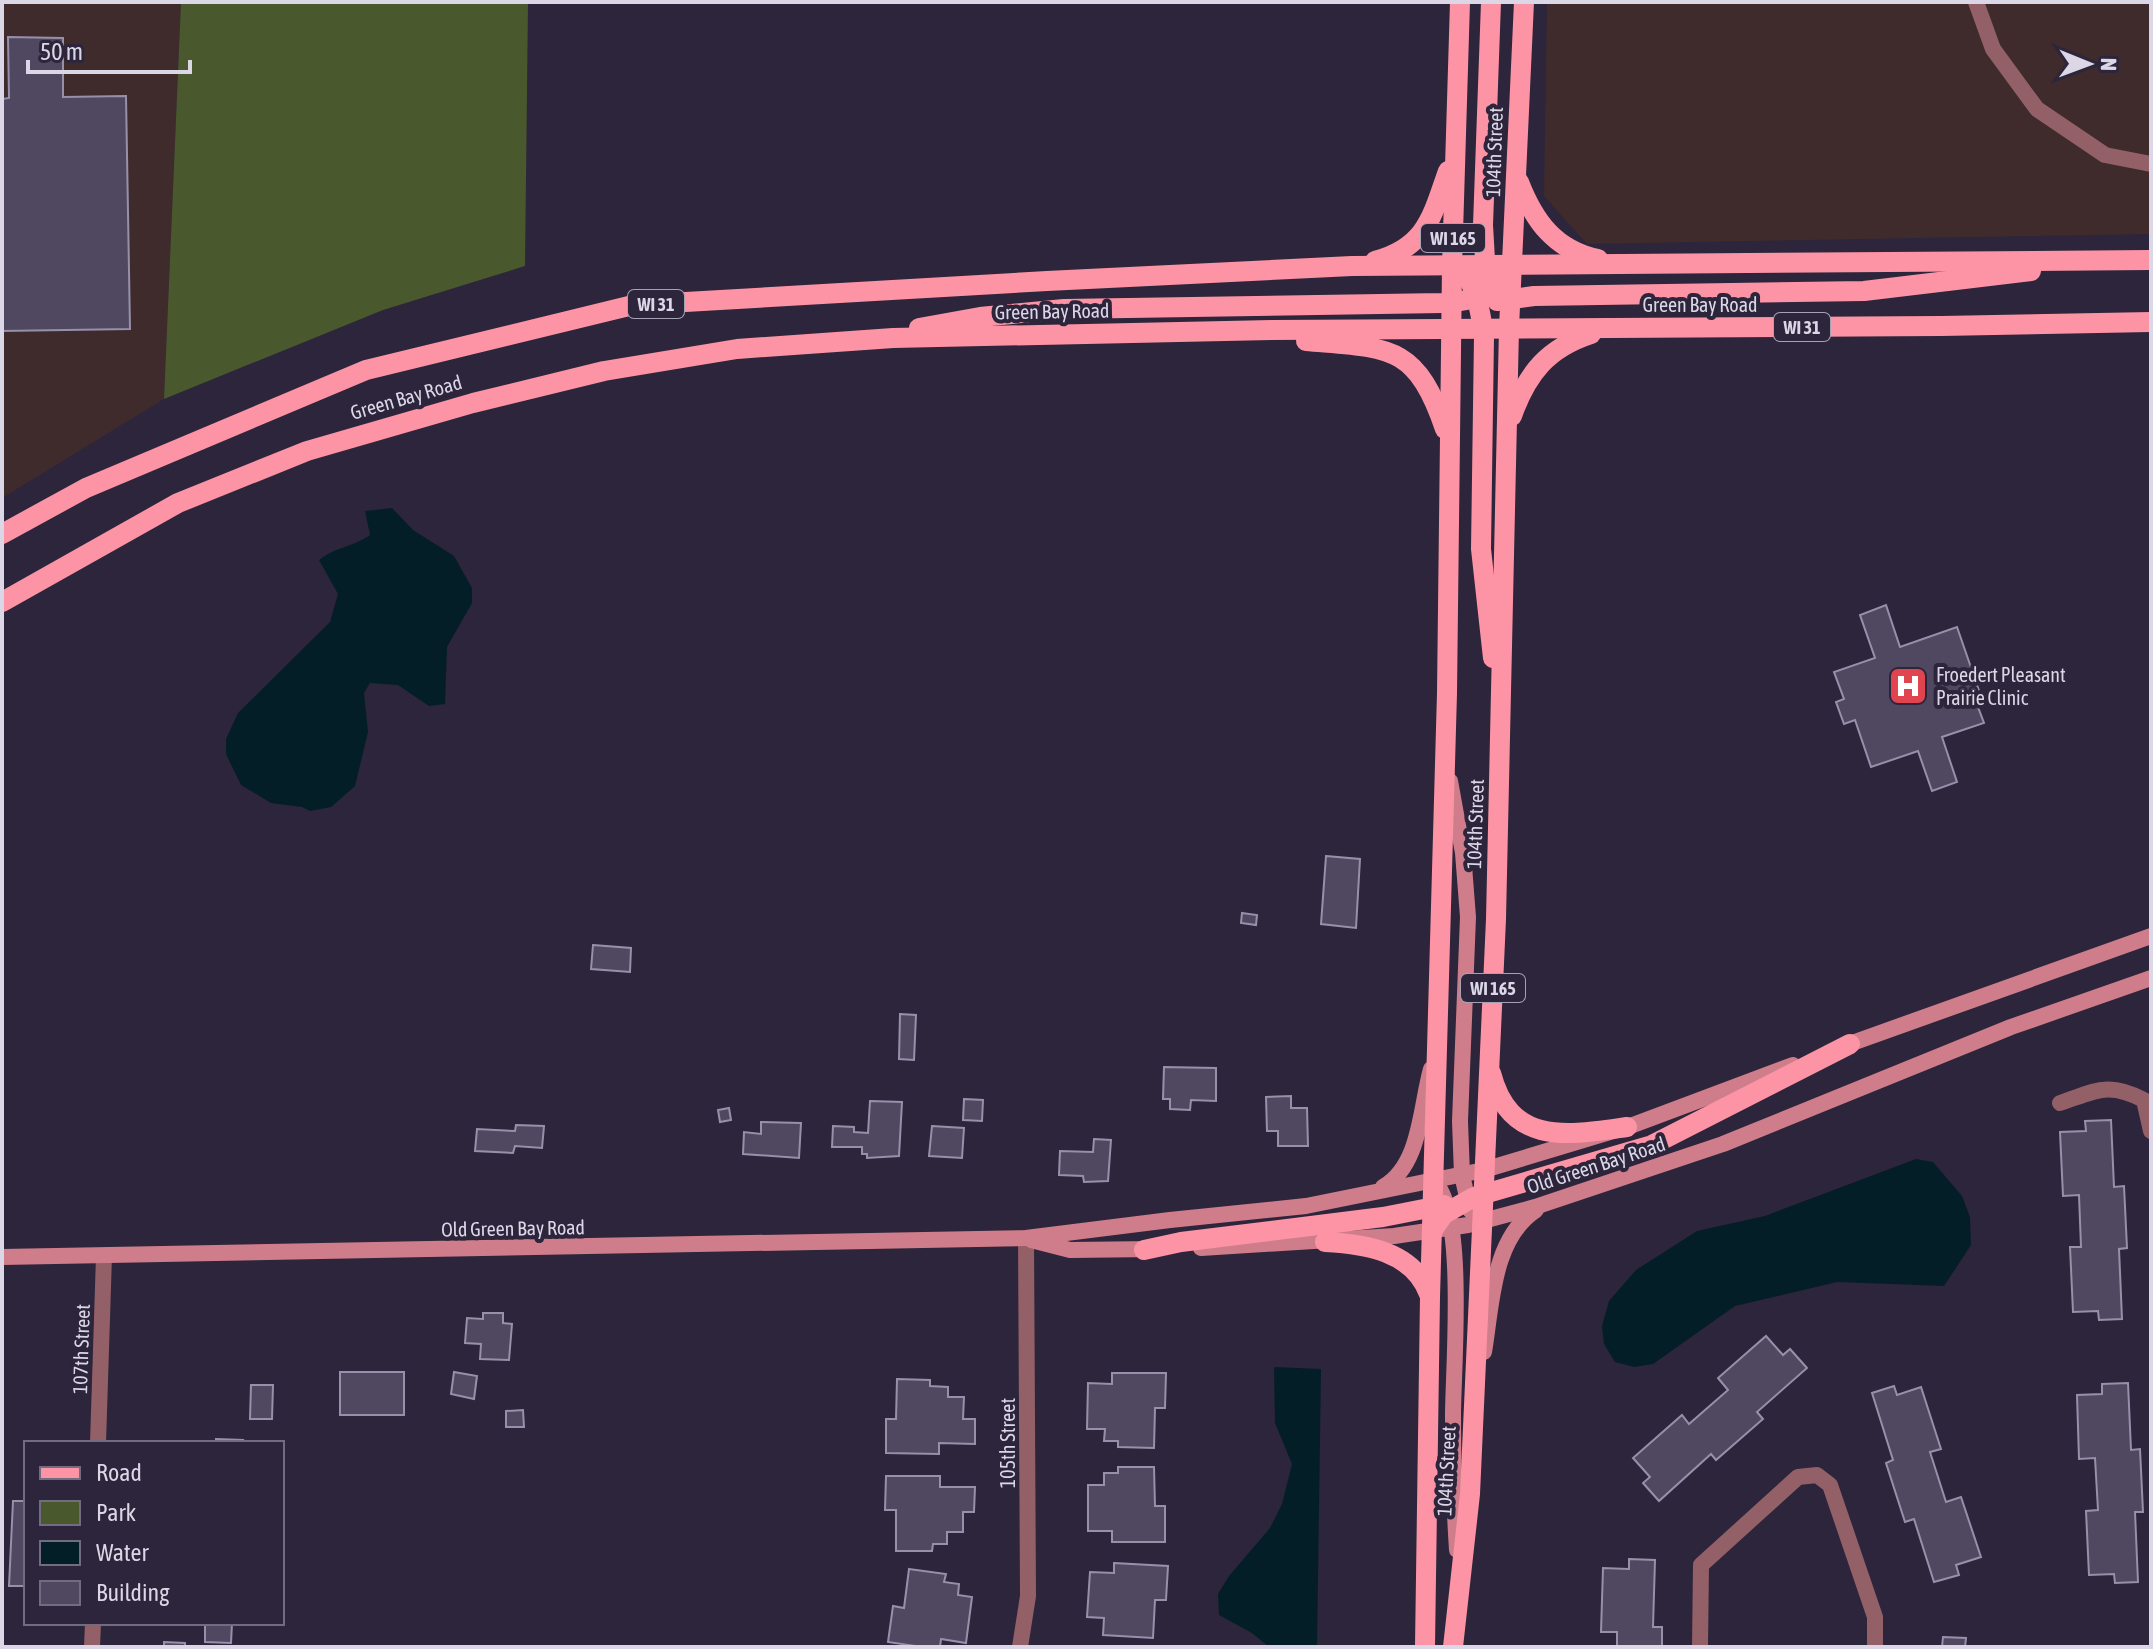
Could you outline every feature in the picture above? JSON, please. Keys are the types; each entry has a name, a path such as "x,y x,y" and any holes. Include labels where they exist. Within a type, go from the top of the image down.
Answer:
{"main road":[{"name":"104th Street","path":"1453,1647 1470,1494 1482,1222 1454,1205 1433,1181 1460,2"},
{"path":"1491,2 1484,265 1489,300 1496,319 1509,328"},
{"name":"104th Street","path":"1512,265 1524,2"},
{"path":"1352,266 1395,255 1417,240 1432,215 1455,149"},
{"path":"1517,176 1535,217 1555,240 1578,253 1625,264"},
{"path":"860,340 980,317 1040,310 1864,291 2018,274 2088,260"},
{"name":"Green Bay Road","path":"2,534 86,488 366,370 633,305 1031,281 1352,266 2151,260"},
{"path":"1452,327 1459,313 1489,300 1503,284 1512,265"},
{"path":"1452,266 1466,274 1489,300"},
{"path":"1489,300 1483,328 1481,549 1502,721"},
{"name":"Green Bay Road","path":"2,602 178,503 307,451 473,403 604,371 737,349 860,340 1272,330 2151,322"},
{"name":"104th Street","path":"1425,1647 1430,1297 1454,1205 1484,1170 1499,840 1509,328"},
{"path":"1507,431 1524,387 1542,362 1563,345 1608,329"},
{"path":"1272,330 1285,339 1378,348 1403,358 1427,383 1450,441"},
{"path":"1144,1250 1181,1242 1454,1205 1652,1145 1850,1044"},
{"path":"1489,1061 1502,1100 1516,1116 1534,1128 1565,1135 1627,1127"},
{"path":"1325,1242 1368,1247 1401,1259 1421,1278 1430,1297"}],"street":[{"path":"1976,2 1993,49 2037,109 2105,155 2151,164"},
{"path":"1445,760 1462,841 1467,904 1454,1205 1454,1470 1460,1584"},
{"name":"Old Green Bay Road","path":"1484,1170 1627,1127 2151,936"},
{"name":"Old Green Bay Road","path":"2,1257 1026,1238 1288,1208 1433,1181 1454,1205 1482,1222 1723,1144 2011,1027 2151,978"},
{"path":"1370,1194 1393,1181 1408,1160 1437,1048"},
{"path":"2060,1103 2099,1089 2123,1089 2144,1100 2151,1131"},
{"path":"1473,1413 1502,1260 1509,1240 1519,1225 1547,1203"},
{"name":"Old Green Bay Road","path":"1026,1238 1061,1250 1144,1250 1325,1242 1454,1205"},
{"name":"105th Street","path":"1020,1647 1028,1596 1026,1238"},
{"name":"107th Street","path":"98,1441 104,1256"},
{"path":"1700,1647 1701,1565 1798,1477 1817,1475 1830,1485 1875,1617 1875,1647"},
{"path":"92,1647 93,1625"}],"shaded area":[{"path":"2,2 181,2 164,399 2,498"},
{"path":"1547,2 2151,2 2151,234 1587,244 1544,196"}],"green space":[{"path":"181,2 528,2 525,266 383,310 164,399"}],"water":[{"path":"392,508 413,530 454,556 472,588 472,603 447,647 445,704 429,706 398,685 370,683 364,693 368,732 355,786 331,807 310,811 271,803 241,785 226,754 226,739 238,713 330,622 338,594 319,560 370,535 365,511"},
{"path":"1916,1159 1933,1162 1962,1196 1970,1217 1971,1245 1944,1286 1837,1282 1735,1306 1653,1364 1634,1367 1615,1362 1604,1344 1602,1326 1609,1301 1636,1270 1697,1231 1765,1216"},
{"path":"1274,1367 1321,1369 1317,1647 1269,1647 1252,1633 1219,1615 1218,1594 1229,1576 1270,1528 1282,1504 1292,1464 1275,1423"}],"building":[{"path":"8,37 63,38 63,97 126,96 130,329 2,331 2,99 9,98"},
{"name":"Froedert Pleasant Prairie Clinic","path":"1886,605 1900,647 1957,627 1984,705 1978,707 1984,723 1942,737 1957,782 1932,791 1918,751 1871,767 1855,720 1844,724 1836,702 1844,699 1834,672 1875,658 1860,615"},
{"path":"1326,856 1360,859 1356,928 1321,924"},
{"path":"1242,913 1257,915 1256,925 1241,923"},
{"path":"593,945 631,948 630,972 591,969"},
{"path":"900,1014 916,1015 914,1060 899,1059"},
{"path":"1164,1067 1216,1068 1216,1101 1191,1100 1190,1110 1170,1109 1170,1099 1163,1099"},
{"path":"1291,1096 1291,1108 1307,1108 1308,1146 1278,1146 1278,1131 1267,1131 1266,1097"},
{"path":"964,1099 983,1100 982,1121 963,1120"},
{"path":"870,1101 902,1102 899,1156 867,1158 867,1154 862,1154 862,1147 832,1147 833,1126 854,1127 854,1132 868,1133"},
{"path":"729,1108 731,1120 720,1122 718,1110"},
{"path":"2111,1120 2114,1187 2124,1186 2127,1248 2119,1249 2122,1319 2099,1320 2098,1311 2073,1312 2070,1247 2081,1247 2079,1195 2063,1196 2060,1132 2086,1131 2085,1121"},
{"path":"761,1122 801,1123 799,1158 743,1154 744,1132 761,1134"},
{"path":"516,1125 544,1126 542,1148 515,1146 513,1153 475,1151 477,1129 515,1131"},
{"path":"932,1126 964,1128 962,1158 929,1156"},
{"path":"1094,1139 1111,1140 1108,1181 1084,1182 1083,1176 1059,1175 1060,1151 1093,1152"},
{"path":"483,1313 503,1313 503,1323 512,1324 509,1360 480,1359 481,1344 465,1343 467,1318 483,1319"},
{"path":"1766,1336 1783,1355 1790,1349 1807,1368 1757,1412 1763,1419 1716,1460 1711,1454 1659,1501 1643,1483 1650,1477 1633,1458 1682,1415 1689,1424 1728,1390 1718,1378"},
{"path":"340,1372 404,1372 404,1415 340,1415"},
{"path":"454,1372 477,1376 474,1399 451,1394"},
{"path":"1112,1373 1166,1373 1165,1408 1155,1408 1154,1448 1118,1447 1118,1441 1104,1441 1105,1429 1087,1429 1088,1383 1112,1384"},
{"path":"897,1379 930,1380 930,1386 948,1387 948,1397 964,1397 963,1419 975,1419 975,1444 939,1443 939,1454 886,1453 886,1419 896,1419"},
{"path":"2128,1383 2131,1450 2140,1449 2143,1512 2135,1512 2138,1582 2115,1583 2114,1574 2089,1575 2086,1511 2098,1510 2095,1458 2079,1459 2077,1395 2102,1394 2102,1384"},
{"path":"251,1385 273,1385 272,1419 250,1419"},
{"path":"1894,1386 1897,1395 1921,1387 1941,1449 1930,1452 1946,1502 1961,1497 1981,1557 1956,1565 1959,1575 1934,1582 1914,1519 1905,1522 1886,1463 1893,1460 1872,1393"},
{"path":"523,1410 524,1427 506,1427 506,1411"},
{"path":"216,1439 243,1440 243,1441"},
{"path":"1118,1467 1154,1467 1155,1506 1165,1506 1165,1542 1112,1542 1112,1531 1088,1531 1088,1485 1104,1485 1104,1473 1118,1473"},
{"path":"886,1476 940,1476 940,1487 975,1487 974,1512 963,1512 963,1532 947,1532 947,1544 933,1544 932,1551 896,1551 896,1510 885,1510"},
{"path":"13,1501 24,1501 24,1586 9,1586"},
{"path":"1629,1559 1655,1560 1653,1627 1662,1627 1662,1647 1617,1647 1617,1632 1601,1632 1603,1568 1629,1569"},
{"path":"1114,1563 1168,1566 1166,1600 1155,1600 1153,1638 1103,1635 1104,1618 1087,1617 1090,1572 1114,1573"},
{"path":"909,1569 946,1574 944,1582 959,1584 958,1595 972,1597 966,1643 941,1639 940,1647 922,1647 888,1642 893,1606 904,1608"},
{"path":"205,1625 232,1625 231,1643 205,1642"},
{"path":"1943,1637 1966,1638 1965,1647 1942,1647"},
{"path":"164,1642 185,1643 185,1647 164,1647"}],"place":[{"name":"Froedert Pleasant Prairie Clinic","path":"1908,686"}]}
